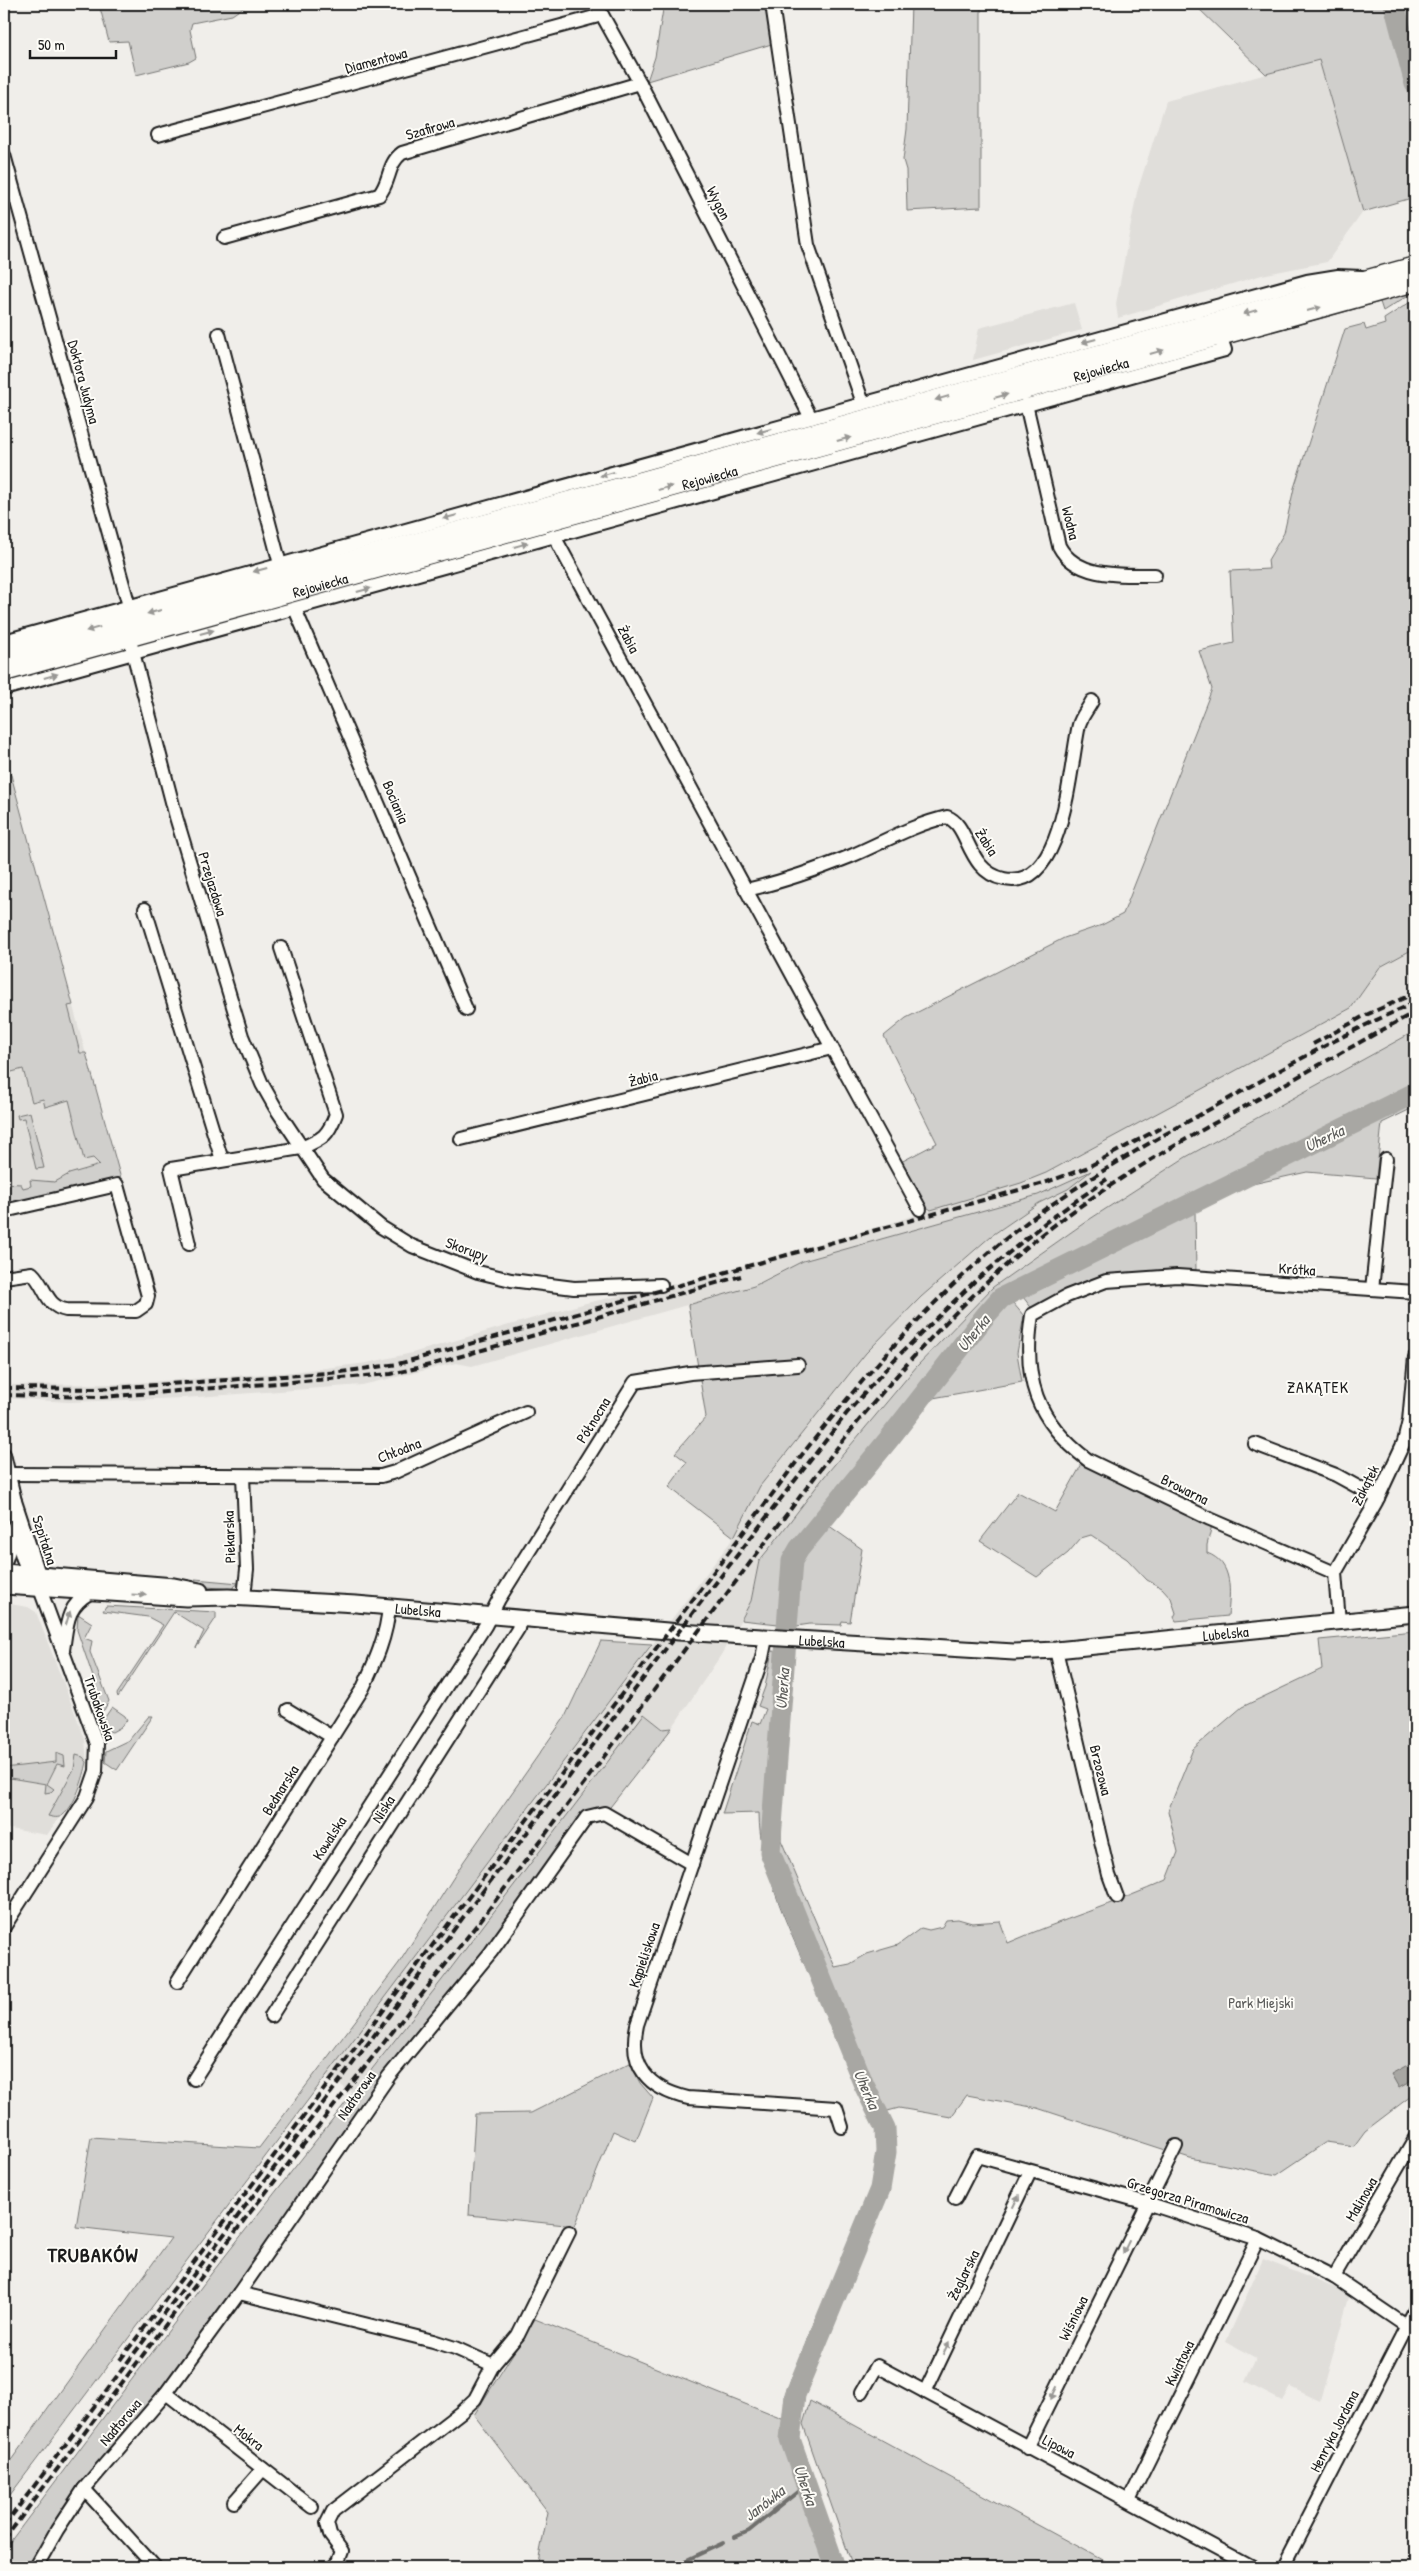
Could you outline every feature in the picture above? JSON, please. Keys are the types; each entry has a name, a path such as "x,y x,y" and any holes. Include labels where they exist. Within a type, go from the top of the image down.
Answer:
{"highway":[{"name":"Rejowiecka","path":"4,654 130,612 634,483 1415,266"},
{"name":"Rejowiecka","path":"4,672 131,645 1223,342 1415,282"}],"main road":[{"path":"4,1561 14,1527"},
{"name":"Lubelska","path":"4,1572 90,1593 186,1598 236,1597 389,1606 770,1638 990,1651 1056,1650 1415,1614"},
{"name":"Lubelska","path":"4,1586 35,1579 174,1586 236,1597"}],"street":[{"path":"772,4 808,245 863,403"},
{"name":"Wygon","path":"599,9 640,83 811,418"},
{"name":"Diamentowa","path":"158,136 599,9"},
{"name":"Szafirowa","path":"224,238 379,195 385,188 390,166 402,153 640,83"},
{"name":"Doktora Judyma","path":"4,155 130,612"},
{"path":"4,641 130,612 280,564 1307,281 1338,276 1375,278"},
{"path":"219,334 280,564"},
{"path":"4,689 131,645 296,609 812,466 1026,404 1223,342"},
{"name":"Wodna","path":"1026,404 1059,546 1065,557 1090,570 1109,574 1155,575"},
{"name":"Żabia","path":"554,536 920,1209"},
{"name":"Bociania","path":"296,609 466,1009"},
{"name":"Przejazdowa","path":"130,612 131,645 176,817 242,1036 262,1084 301,1148"},
{"name":"Żabia","path":"746,890 790,880 853,855 914,826 947,817 958,824 976,862 990,873 1004,879 1018,880 1029,874 1048,859 1058,835 1080,722 1092,701"},
{"path":"145,909 222,1160"},
{"path":"189,1244 171,1169 301,1148 321,1140 330,1130 336,1114 281,948"},
{"name":"Żabia","path":"462,1138 832,1048"},
{"name":"Skorupy","path":"301,1148 323,1179 354,1207 381,1227 412,1246 444,1259 510,1280 538,1284 574,1288 661,1285"},
{"path":"1372,1289 1386,1160"},
{"path":"4,1211 117,1185 148,1289 148,1296 142,1308 136,1311 57,1308 48,1300 40,1280 32,1273 4,1277"},
{"name":"Krótka","path":"1040,1408 1032,1387 1028,1357 1032,1315 1067,1296 1106,1281 1177,1276 1415,1292"},
{"name":"Zakątek","path":"1335,1574 1378,1498 1404,1442 1409,1421 1415,1358"},
{"name":"Północna","path":"492,1615 499,1598 635,1382 690,1374 798,1365"},
{"name":"Browarna","path":"1040,1408 1056,1432 1088,1460 1210,1519 1335,1574"},
{"name":"Chłodna","path":"14,1474 380,1476 526,1412"},
{"path":"1255,1444 1336,1475 1378,1498"},
{"name":"Szpitalna","path":"4,1454 14,1474 16,1501 14,1527 35,1579"},
{"name":"Piekarska","path":"236,1597 247,1569 243,1476"},
{"name":"Szpitalna","path":"16,1501 35,1579"},
{"path":"1335,1574 1339,1622"},
{"name":"Trubakowska","path":"4,1926 91,1789 98,1756 94,1731 35,1579"},
{"path":"63,1652 67,1618 74,1605 90,1593"},
{"name":"Bednarska","path":"178,1982 363,1688 378,1657 388,1620 389,1606"},
{"name":"Kowalska","path":"194,2079 492,1615"},
{"name":"Niska","path":"271,2016 518,1629 520,1618"},
{"name":"Kąpieliskowa","path":"770,1638 637,2025 633,2042 636,2057 644,2074 655,2086 667,2093 688,2098 836,2108 842,2127"},
{"name":"Brzozowa","path":"1056,1650 1110,1875 1117,1897"},
{"path":"288,1710 332,1738"},
{"name":"Nadtorowa","path":"36,2567 84,2489 166,2393 239,2293 389,2076 491,1952 587,1817 604,1813 692,1864"},
{"name":"Malinowa","path":"1334,2277 1415,2138"},
{"path":"1148,2203 1176,2146"},
{"name":"Grzegorza Piramowicza","path":"956,2198 978,2156 1030,2172 1148,2203 1258,2239 1334,2277 1411,2329"},
{"name":"Żeglarska","path":"924,2392 1030,2172"},
{"name":"Wiśniowa","path":"1027,2448 1148,2203"},
{"path":"333,2567 338,2562 342,2551 330,2535 327,2523 333,2511 461,2412 474,2399 493,2366 518,2335 569,2232"},
{"name":"Kwiatowa","path":"1129,2500 1258,2239"},
{"path":"239,2293 433,2341 455,2348 493,2366"},
{"name":"Henryka Jordana","path":"1283,2567 1411,2329 1415,2310"},
{"name":"Lipowa","path":"862,2392 877,2366 1252,2567"},
{"name":"Mokra","path":"166,2393 312,2507"},
{"path":"234,2502 264,2470"},
{"path":"84,2489 155,2567"}],"shaded area":[{"path":"1319,60 1363,212 1327,262 1262,275 1118,318 1116,304 1137,192 1166,101"},
{"path":"1074,303 1082,330 973,360 979,328"},
{"path":"4,749 118,1174 4,1200"},
{"path":"1415,948 1415,1031 1186,1157 1087,1221 993,1287 917,1366 824,1477 759,1561 751,1601 721,1655 672,1728 664,1729 644,1715 442,1980 352,2093 326,2075 734,1537 760,1486 866,1353 921,1297 991,1236 1039,1203 1068,1189 1088,1173 1038,1195 803,1261 754,1286 472,1366 456,1363 362,1385 184,1398 68,1402 4,1398 4,1385 118,1384 292,1372 367,1363 412,1353 586,1303 689,1281 885,1225 1021,1183 1046,1173 1351,1008 1380,967"},
{"path":"4,1603 28,1607 36,1612 85,1739 87,1762 78,1791 47,1835 4,1828"},
{"path":"1415,2061 1415,2079 1399,2088 1391,2074"},
{"path":"1263,2259 1350,2294 1320,2401 1290,2387 1282,2401 1245,2382 1256,2358 1226,2342"}],"green space":[{"path":"99,4 248,4 232,15 192,23 190,30 196,58 189,62 136,75 128,41 109,42"},
{"path":"664,4 769,4 775,43 647,81 655,57"},
{"path":"911,4 981,4 981,207 907,211 906,170 903,160 907,129"},
{"path":"1194,4 1415,4 1415,197 1363,212 1319,60 1266,74"},
{"path":"1415,289 1415,291 1383,311 1380,302 1232,341"},
{"path":"1415,299 1415,948 1380,967 1351,1008 1189,1096 1046,1173 1021,1183 931,1210 921,1203 899,1163 937,1143 884,1036 906,1018 1064,938 1102,925 1123,914 1212,689 1199,651 1234,643 1230,571 1269,569 1268,560 1284,533 1294,488 1345,329 1364,324 1366,330 1385,324 1384,319"},
{"path":"388,573 390,578 141,645 146,640"},
{"path":"4,749 73,1005 68,1006 80,1053 86,1053 121,1179 4,1205 4,1183 21,1184 23,1188 31,1186 30,1180 55,1182 69,1174 100,1165 93,1158 84,1160 69,1100 45,1107 43,1099 32,1102 23,1069 4,1074"},
{"path":"1415,1031 1415,1107 1382,1123 1376,1178 1307,1172 1248,1185 1195,1211 1196,1273 1146,1274 1033,1310 1023,1297 1013,1303 1024,1316 1017,1353 1022,1382 933,1398 828,1525 862,1549 850,1622 842,1621 841,1625 810,1624 797,1626 741,1620 751,1601 759,1561 824,1477 917,1366 993,1287 1087,1221 1186,1157"},
{"path":"30,1112 44,1168 36,1169 24,1118 18,1119 17,1115"},
{"path":"1091,1171 1068,1189 1039,1203 991,1236 921,1297 866,1353 760,1486 734,1537 669,1487 687,1462 675,1453 706,1417 688,1305 754,1286 803,1261 1038,1195"},
{"path":"1083,1462 1113,1480 1212,1525 1207,1553 1216,1558 1226,1571 1229,1588 1228,1616 1176,1621 1174,1617 1176,1613 1171,1598 1162,1588 1147,1580 1127,1559 1091,1535 1081,1538 1068,1553 1037,1577 980,1541 1018,1492 1055,1512"},
{"path":"195,1579 239,1583 231,1589 196,1586"},
{"path":"106,1606 216,1612 216,1618 196,1648 204,1631 174,1612 118,1697 117,1694 163,1625 148,1617 103,1611"},
{"path":"78,1614 92,1623 84,1638 92,1641 90,1652 109,1701 104,1710 99,1711 93,1677 77,1630"},
{"name":"Park Miejski","path":"1415,1631 1415,2093 1365,2131 1354,2146 1326,2142 1277,2175 1190,2158 1037,2108 967,2095 951,2117 899,2108 869,2116 778,1901 764,1856 759,1813 722,1814 752,1721 760,1724 766,1709 758,1706 765,1687 772,1651 789,1653 779,1814 782,1814 781,1840 835,1967 850,1964 867,1954 898,1945 921,1928 929,1930 942,1927 946,1920 958,1919 972,1923 1000,1921 1008,1943 1167,1880 1178,1852 1168,1811 1193,1749 1242,1707 1322,1669 1319,1640"},
{"path":"601,1641 652,1644 4,2503 4,2470 171,2238 76,2227 91,2137 259,2148 399,1963 464,1861 565,1717"},
{"path":"112,1707 125,1716 127,1720 121,1727 112,1732 105,1730 101,1723"},
{"path":"644,1714 663,1729 672,1728 607,1811 587,1817 236,2288 32,2567 4,2567 4,2550 211,2274 442,1980"},
{"path":"149,1716 153,1716 117,1770 105,1762 106,1751 129,1740"},
{"path":"56,1753 64,1756 65,1766 57,1764 47,1784 54,1789 51,1792 45,1793 46,1784 4,1777 4,1768 56,1762"},
{"path":"76,1755 83,1757 87,1762 75,1798 67,1811 61,1816 48,1816 74,1769"},
{"path":"630,2063 640,2083 653,2098 636,2141 613,2131 575,2226 469,2215 475,2114 531,2113"},
{"path":"535,2319 787,2421 783,2442 828,2567 537,2567 548,2512 474,2415"},
{"path":"810,2401 1115,2567 853,2567 803,2424"}],"waterway":[{"name":"Uherka","path":"1394,4 1415,84"},
{"name":"Uherka","path":"835,2567 790,2439 795,2395 880,2189 886,2152 885,2128 864,2085 770,1852 792,1561 799,1549 1001,1298 1415,1093"},
{"name":"Janówka","path":"735,2537 749,2531 806,2485"},
{"name":"Janówka","path":"672,2567 723,2543"}],"railway":[{"path":"1313,1044 1366,1015 1415,993"},
{"path":"120,2360 801,1456 866,1377 911,1327 960,1279 1014,1232 1107,1168 1304,1057 1370,1023 1415,1003"},
{"path":"4,2540 248,2215 483,1917 823,1466 896,1376 975,1293 1033,1242 1084,1203 1193,1135 1415,1012"},
{"path":"4,1388 98,1389 341,1372 398,1364 1044,1183 1086,1168 1166,1125"},
{"path":"4,2526 698,1606 847,1413 894,1360 975,1281 1046,1222 1107,1179"},
{"path":"4,1395 102,1397 391,1374 430,1365 741,1276"}],"district":[{"name":"ZAKĄTEK","path":"1318,1387"},
{"name":"TRUBAKÓW","path":"93,2254"}]}
